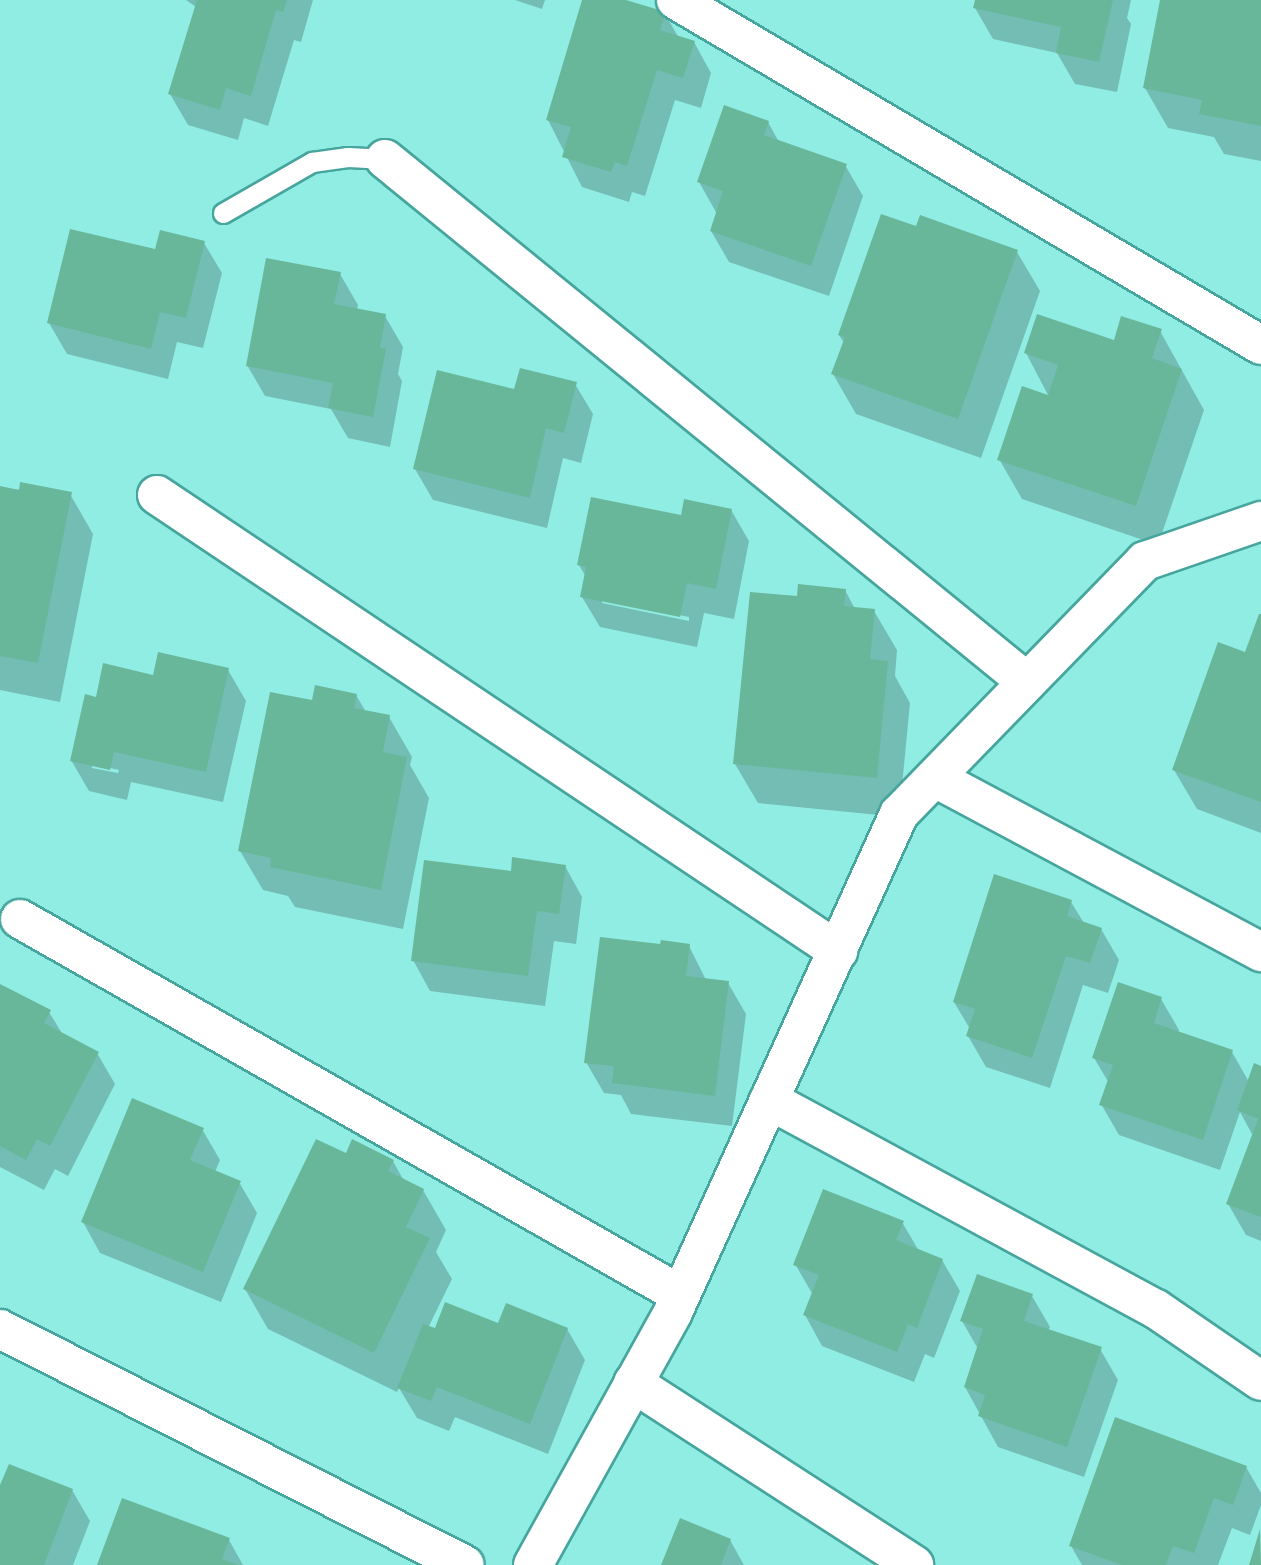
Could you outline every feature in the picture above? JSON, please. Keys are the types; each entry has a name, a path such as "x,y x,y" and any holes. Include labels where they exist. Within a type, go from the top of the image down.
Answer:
{"street":[{"path":"676,0 1261,345"},
{"path":"385,159 1027,682"},
{"path":"157,495 838,951"},
{"path":"533,1565 681,1295 900,814 1145,561 1261,521"},
{"path":"935,778 1261,952"},
{"path":"20,919 681,1295"},
{"path":"769,1100 1156,1308 1261,1381"},
{"path":"0,1329 465,1565"},
{"path":"634,1383 914,1565"}],"lane":[{"path":"223,213 312,162 348,157 385,159"}],"building":[{"path":"197,0 287,0 283,12 276,10 251,96 226,88 220,110 168,94"},
{"path":"582,0 626,0 666,12 660,30 695,41 683,78 657,70 627,166 615,162 611,172 562,157 571,127 546,120"},
{"path":"975,0 1113,0 1099,62 1056,53 1061,27 973,8"},
{"path":"1160,0 1261,0 1261,126 1199,114 1202,100 1143,88"},
{"path":"724,105 769,121 764,135 847,164 811,266 710,231 723,191 697,182"},
{"path":"881,214 916,226 920,215 1018,250 958,419 831,374 845,337 838,335"},
{"path":"70,229 155,249 160,230 205,241 186,318 160,312 151,349 47,323"},
{"path":"266,258 341,272 334,304 386,314 380,348 386,349 373,417 328,408 333,383 246,366"},
{"path":"1037,314 1114,340 1121,316 1162,329 1152,358 1182,369 1136,506 997,460 1022,386 1048,395 1058,365 1024,353"},
{"path":"520,368 577,382 564,433 546,428 530,498 413,469 437,370 514,389"},
{"path":"20,482 72,492 38,663 0,656 0,486 19,490"},
{"path":"591,497 681,515 684,499 732,509 716,589 687,583 680,617 580,597 586,567 577,565"},
{"path":"798,584 846,589 844,606 875,609 870,659 888,661 877,778 733,764 750,592 797,596"},
{"path":"1259,614 1261,802 1172,770 1218,642 1245,652"},
{"path":"158,652 229,668 206,772 114,752 110,770 70,761 85,694 96,697 103,663 153,675"},
{"path":"315,685 357,694 354,708 390,715 383,752 407,757 381,890 270,867 271,858 238,851 270,692 312,700"},
{"path":"512,857 566,865 559,914 537,911 528,976 411,961 424,860 511,871"},
{"path":"994,874 1072,900 1067,916 1102,928 1090,963 1066,956 1032,1058 966,1036 975,1009 953,1002"},
{"path":"600,937 660,944 661,940 690,944 686,976 729,981 715,1096 612,1083 614,1066 584,1063"},
{"path":"1118,982 1162,997 1154,1023 1233,1050 1203,1140 1099,1105 1113,1065 1092,1058"},
{"path":"0,984 51,1010 44,1023 99,1052 50,1146 37,1139 26,1160 0,1146"},
{"path":"1254,1063 1261,1066 1261,1217 1226,1204 1258,1119 1237,1110"},
{"path":"132,1098 204,1128 190,1160 241,1181 203,1272 81,1222"},
{"path":"316,1139 346,1153 352,1139 394,1160 388,1171 424,1189 406,1227 430,1238 374,1353 243,1289"},
{"path":"823,1189 904,1221 896,1240 943,1259 917,1328 908,1324 897,1352 803,1315 819,1275 793,1265"},
{"path":"977,1274 1033,1294 1024,1321 1102,1347 1067,1447 978,1416 985,1395 964,1387 983,1329 960,1321"},
{"path":"445,1302 498,1323 506,1303 568,1328 530,1424 437,1387 431,1401 397,1388 423,1324 435,1328"},
{"path":"1115,1417 1247,1466 1233,1505 1214,1498 1194,1553 1173,1546 1166,1565 1122,1565 1069,1546"},
{"path":"9,1464 73,1489 44,1565 0,1565 0,1485"},
{"path":"122,1498 230,1538 222,1559 238,1565 97,1565"},
{"path":"680,1518 731,1539 721,1565 661,1565"},
{"path":"1260,1529 1261,1565 1249,1565"}]}
